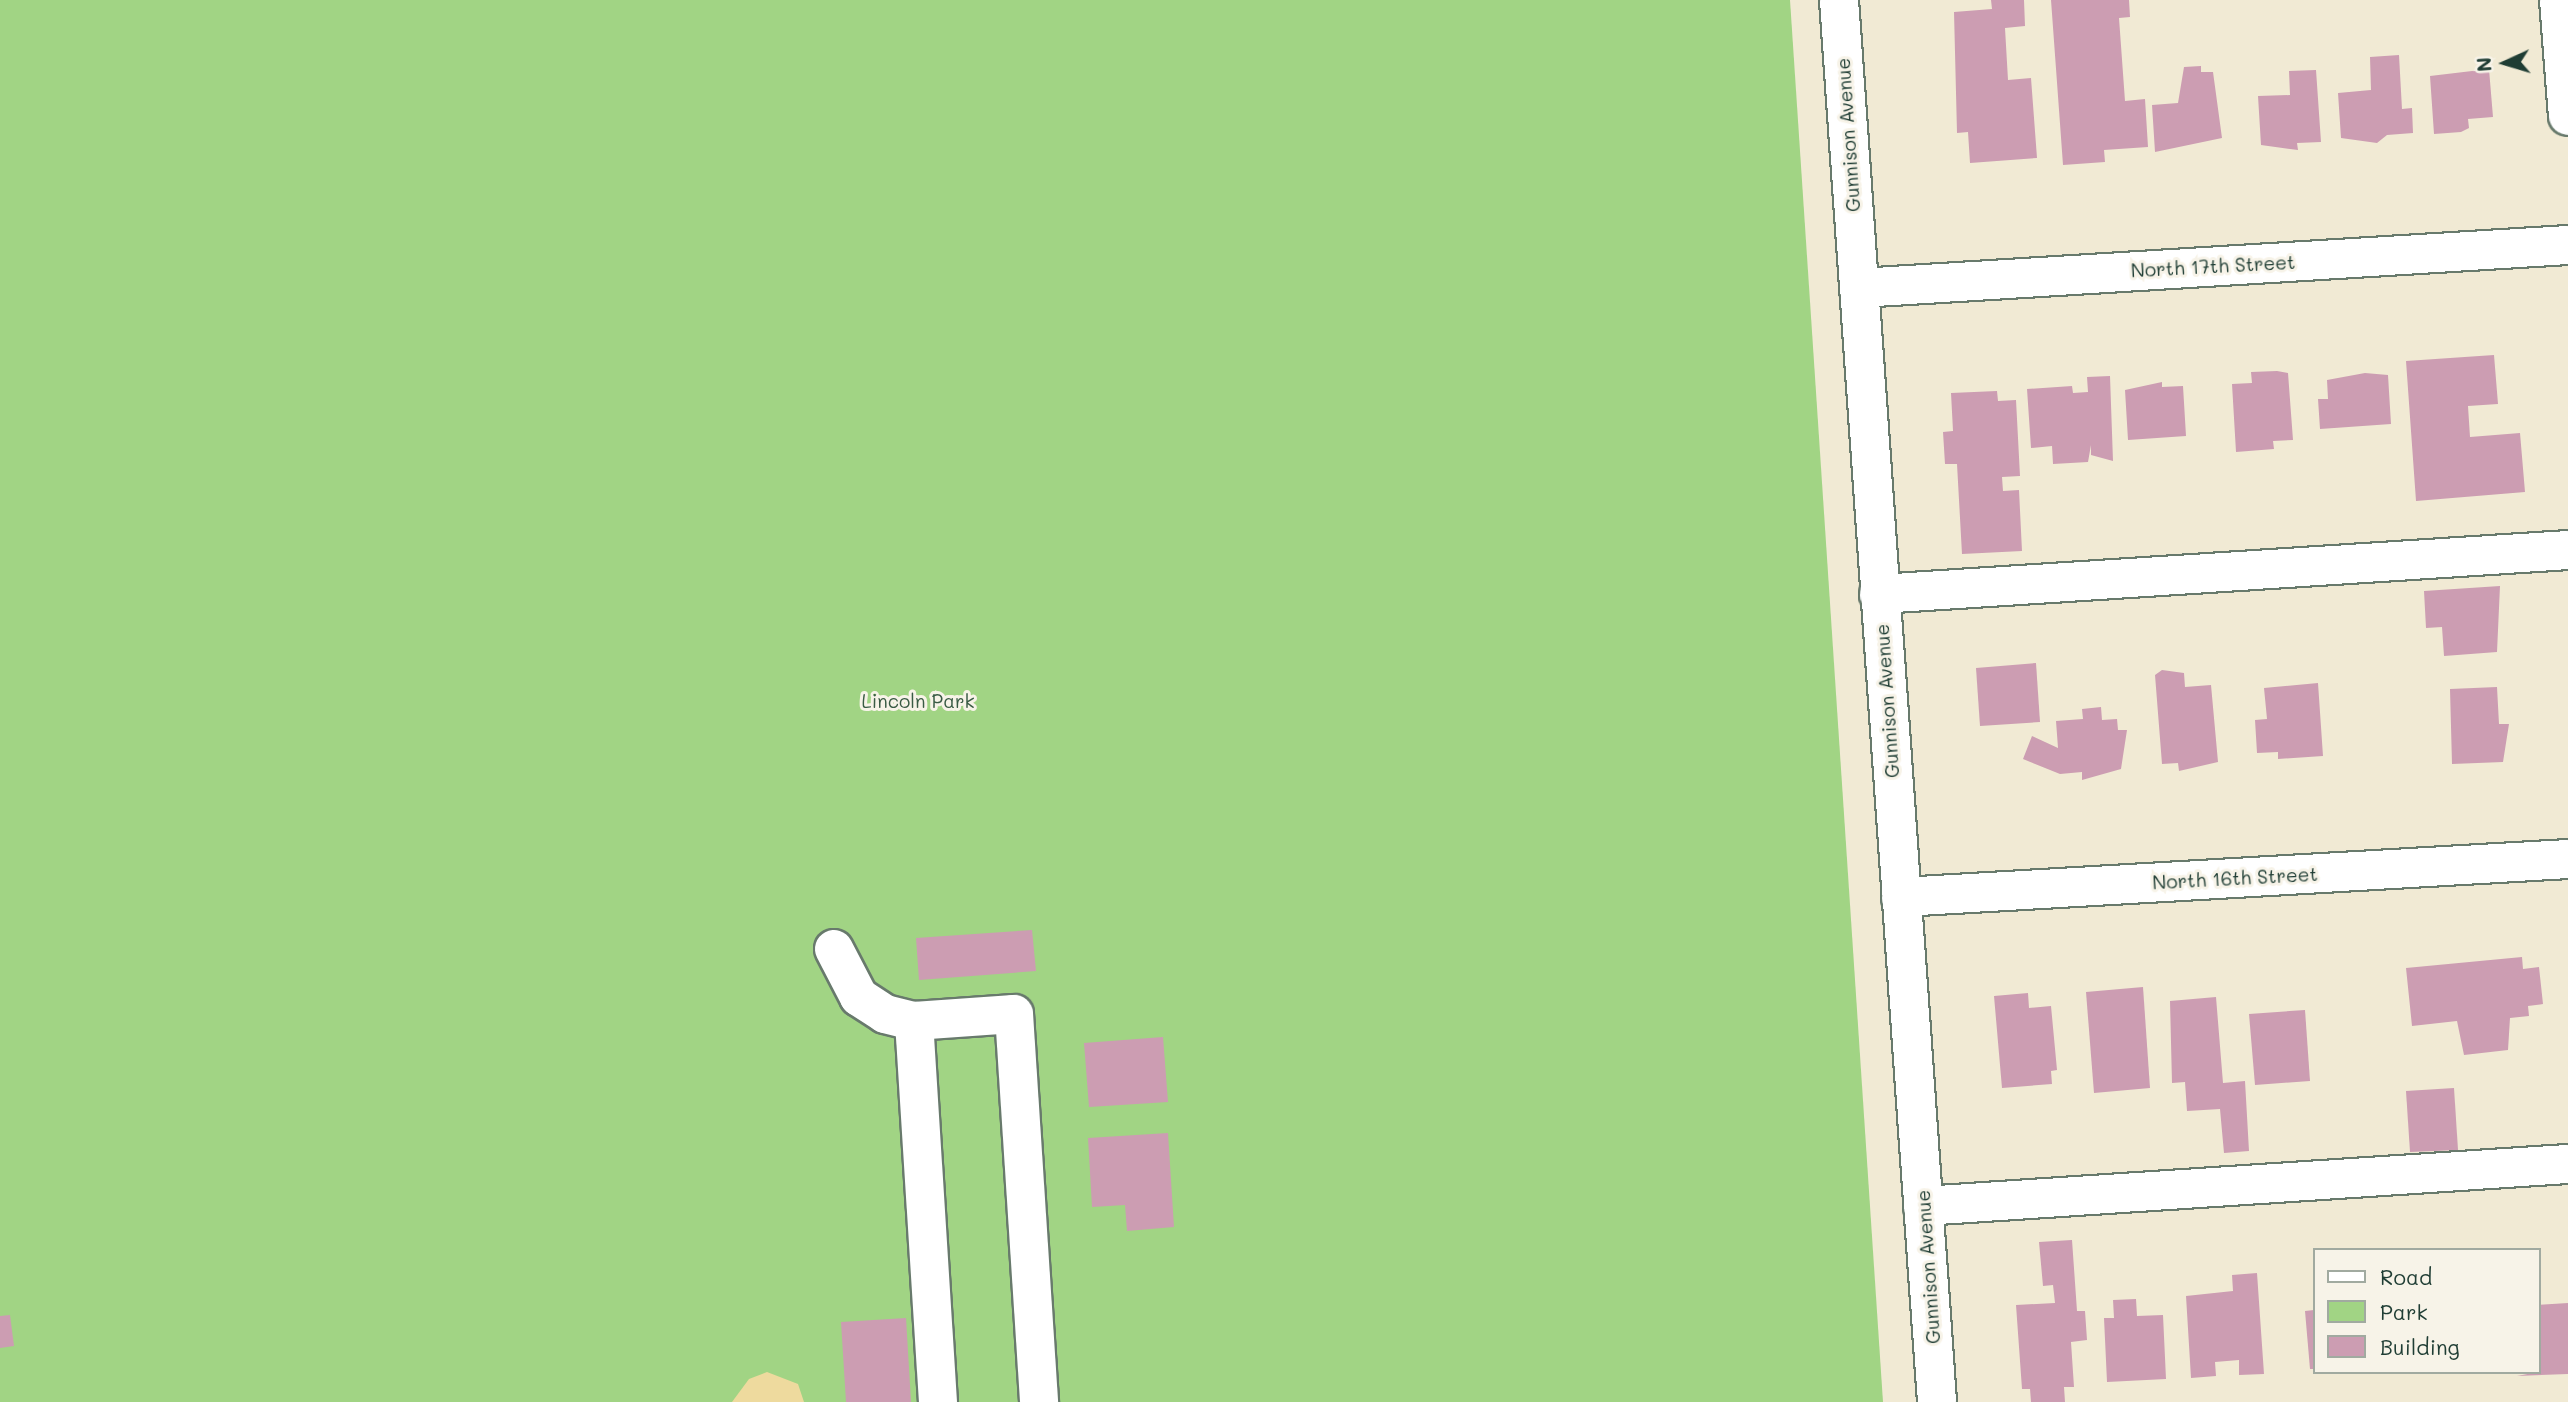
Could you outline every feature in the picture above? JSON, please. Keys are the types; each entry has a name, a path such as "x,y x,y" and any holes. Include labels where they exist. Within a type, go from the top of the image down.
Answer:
{"street":[{"name":"Gunnison Avenue","path":"1839,0 1937,1402"},
{"path":"2559,0 2568,116"},
{"name":"North 17th Street","path":"1858,288 2568,245"},
{"path":"1879,594 2568,551"},
{"name":"North 16th Street","path":"1901,897 2568,859"},
{"path":"834,949 859,998 914,1021 1014,1014 1039,1402"},
{"path":"914,1021 938,1402"},
{"path":"1923,1206 2568,1164"}],"green space":[{"name":"Lincoln Park","path":"0,0 1790,0 1883,1402 0,1402"}],"sand":[{"path":"767,1372 798,1384 804,1402 732,1402 749,1379"}],"building":[{"path":"1991,0 2024,0 2025,26 2005,28 2008,80 2031,78 2037,158 1970,163 1968,132 1957,133 1954,12 1992,9"},
{"path":"2051,0 2129,0 2130,17 2119,18 2125,101 2145,99 2148,147 2104,150 2105,162 2063,165"},
{"path":"2399,55 2402,109 2412,108 2413,133 2387,135 2377,143 2341,138 2338,93 2371,90 2370,57"},
{"path":"2201,66 2201,72 2213,72 2222,138 2155,152 2152,105 2178,103 2184,67"},
{"path":"2489,69 2493,117 2468,119 2469,128 2461,132 2434,134 2430,76"},
{"path":"2316,70 2321,142 2297,143 2298,150 2261,145 2258,96 2290,95 2289,71"},
{"path":"2494,355 2498,404 2468,406 2470,437 2520,433 2525,492 2416,501 2406,361"},
{"path":"2251,372 2288,373 2293,440 2273,441 2274,449 2236,452 2232,384 2252,383"},
{"path":"2365,373 2388,375 2391,424 2320,429 2318,399 2328,399 2327,380"},
{"path":"2110,376 2113,461 2091,455 2091,445 2088,462 2053,464 2052,446 2031,448 2027,389 2072,386 2073,393 2088,392 2087,377"},
{"path":"2162,382 2162,387 2183,386 2186,436 2128,440 2125,390"},
{"path":"1997,391 1998,401 2016,400 2020,476 2002,477 2003,491 2019,490 2022,551 1962,554 1957,464 1945,464 1943,432 1953,431 1951,393"},
{"path":"2500,586 2497,652 2444,656 2442,627 2426,628 2424,591"},
{"path":"2036,663 2040,722 1980,726 1976,668"},
{"path":"2162,670 2184,673 2185,687 2211,685 2218,762 2179,771 2178,763 2162,764 2155,675"},
{"path":"2318,683 2323,756 2278,759 2278,752 2257,753 2255,720 2267,719 2264,688"},
{"path":"2497,687 2499,724 2509,724 2503,762 2452,764 2450,689"},
{"path":"2101,707 2102,720 2117,719 2118,730 2127,730 2121,769 2082,780 2082,772 2060,774 2023,759 2032,736 2058,748 2056,721 2083,719 2082,709"},
{"path":"1032,930 1036,971 919,980 916,938"},
{"path":"2522,957 2523,969 2539,967 2543,1004 2528,1006 2529,1016 2510,1018 2508,1050 2464,1055 2457,1021 2412,1026 2406,968"},
{"path":"2143,987 2150,1088 2094,1093 2086,992"},
{"path":"2028,993 2029,1008 2051,1006 2057,1070 2051,1071 2052,1084 2002,1088 1994,996"},
{"path":"2216,997 2223,1083 2245,1081 2249,1151 2224,1153 2220,1109 2187,1111 2185,1082 2172,1083 2170,1001"},
{"path":"2305,1010 2310,1081 2255,1085 2249,1014"},
{"path":"1163,1037 1168,1102 1089,1107 1084,1043"},
{"path":"2454,1088 2458,1150 2410,1152 2406,1091"},
{"path":"1168,1133 1174,1227 1127,1231 1125,1205 1092,1207 1088,1138"},
{"path":"2072,1240 2077,1311 2085,1311 2087,1340 2071,1342 2074,1387 2064,1387 2065,1402 2031,1402 2030,1389 2022,1389 2016,1305 2055,1303 2053,1285 2043,1286 2039,1242"},
{"path":"2257,1273 2264,1374 2239,1375 2239,1360 2215,1362 2216,1376 2191,1378 2186,1296 2233,1291 2232,1275"},
{"path":"2136,1299 2137,1316 2163,1315 2166,1379 2107,1382 2104,1318 2114,1318 2113,1300"},
{"path":"2568,1303 2568,1374 2517,1376 2540,1374 2540,1305"},
{"path":"2312,1310 2312,1369 2310,1369 2305,1311"},
{"path":"10,1315 14,1346 0,1348 0,1316"},
{"path":"906,1318 911,1402 846,1402 841,1322"}]}
